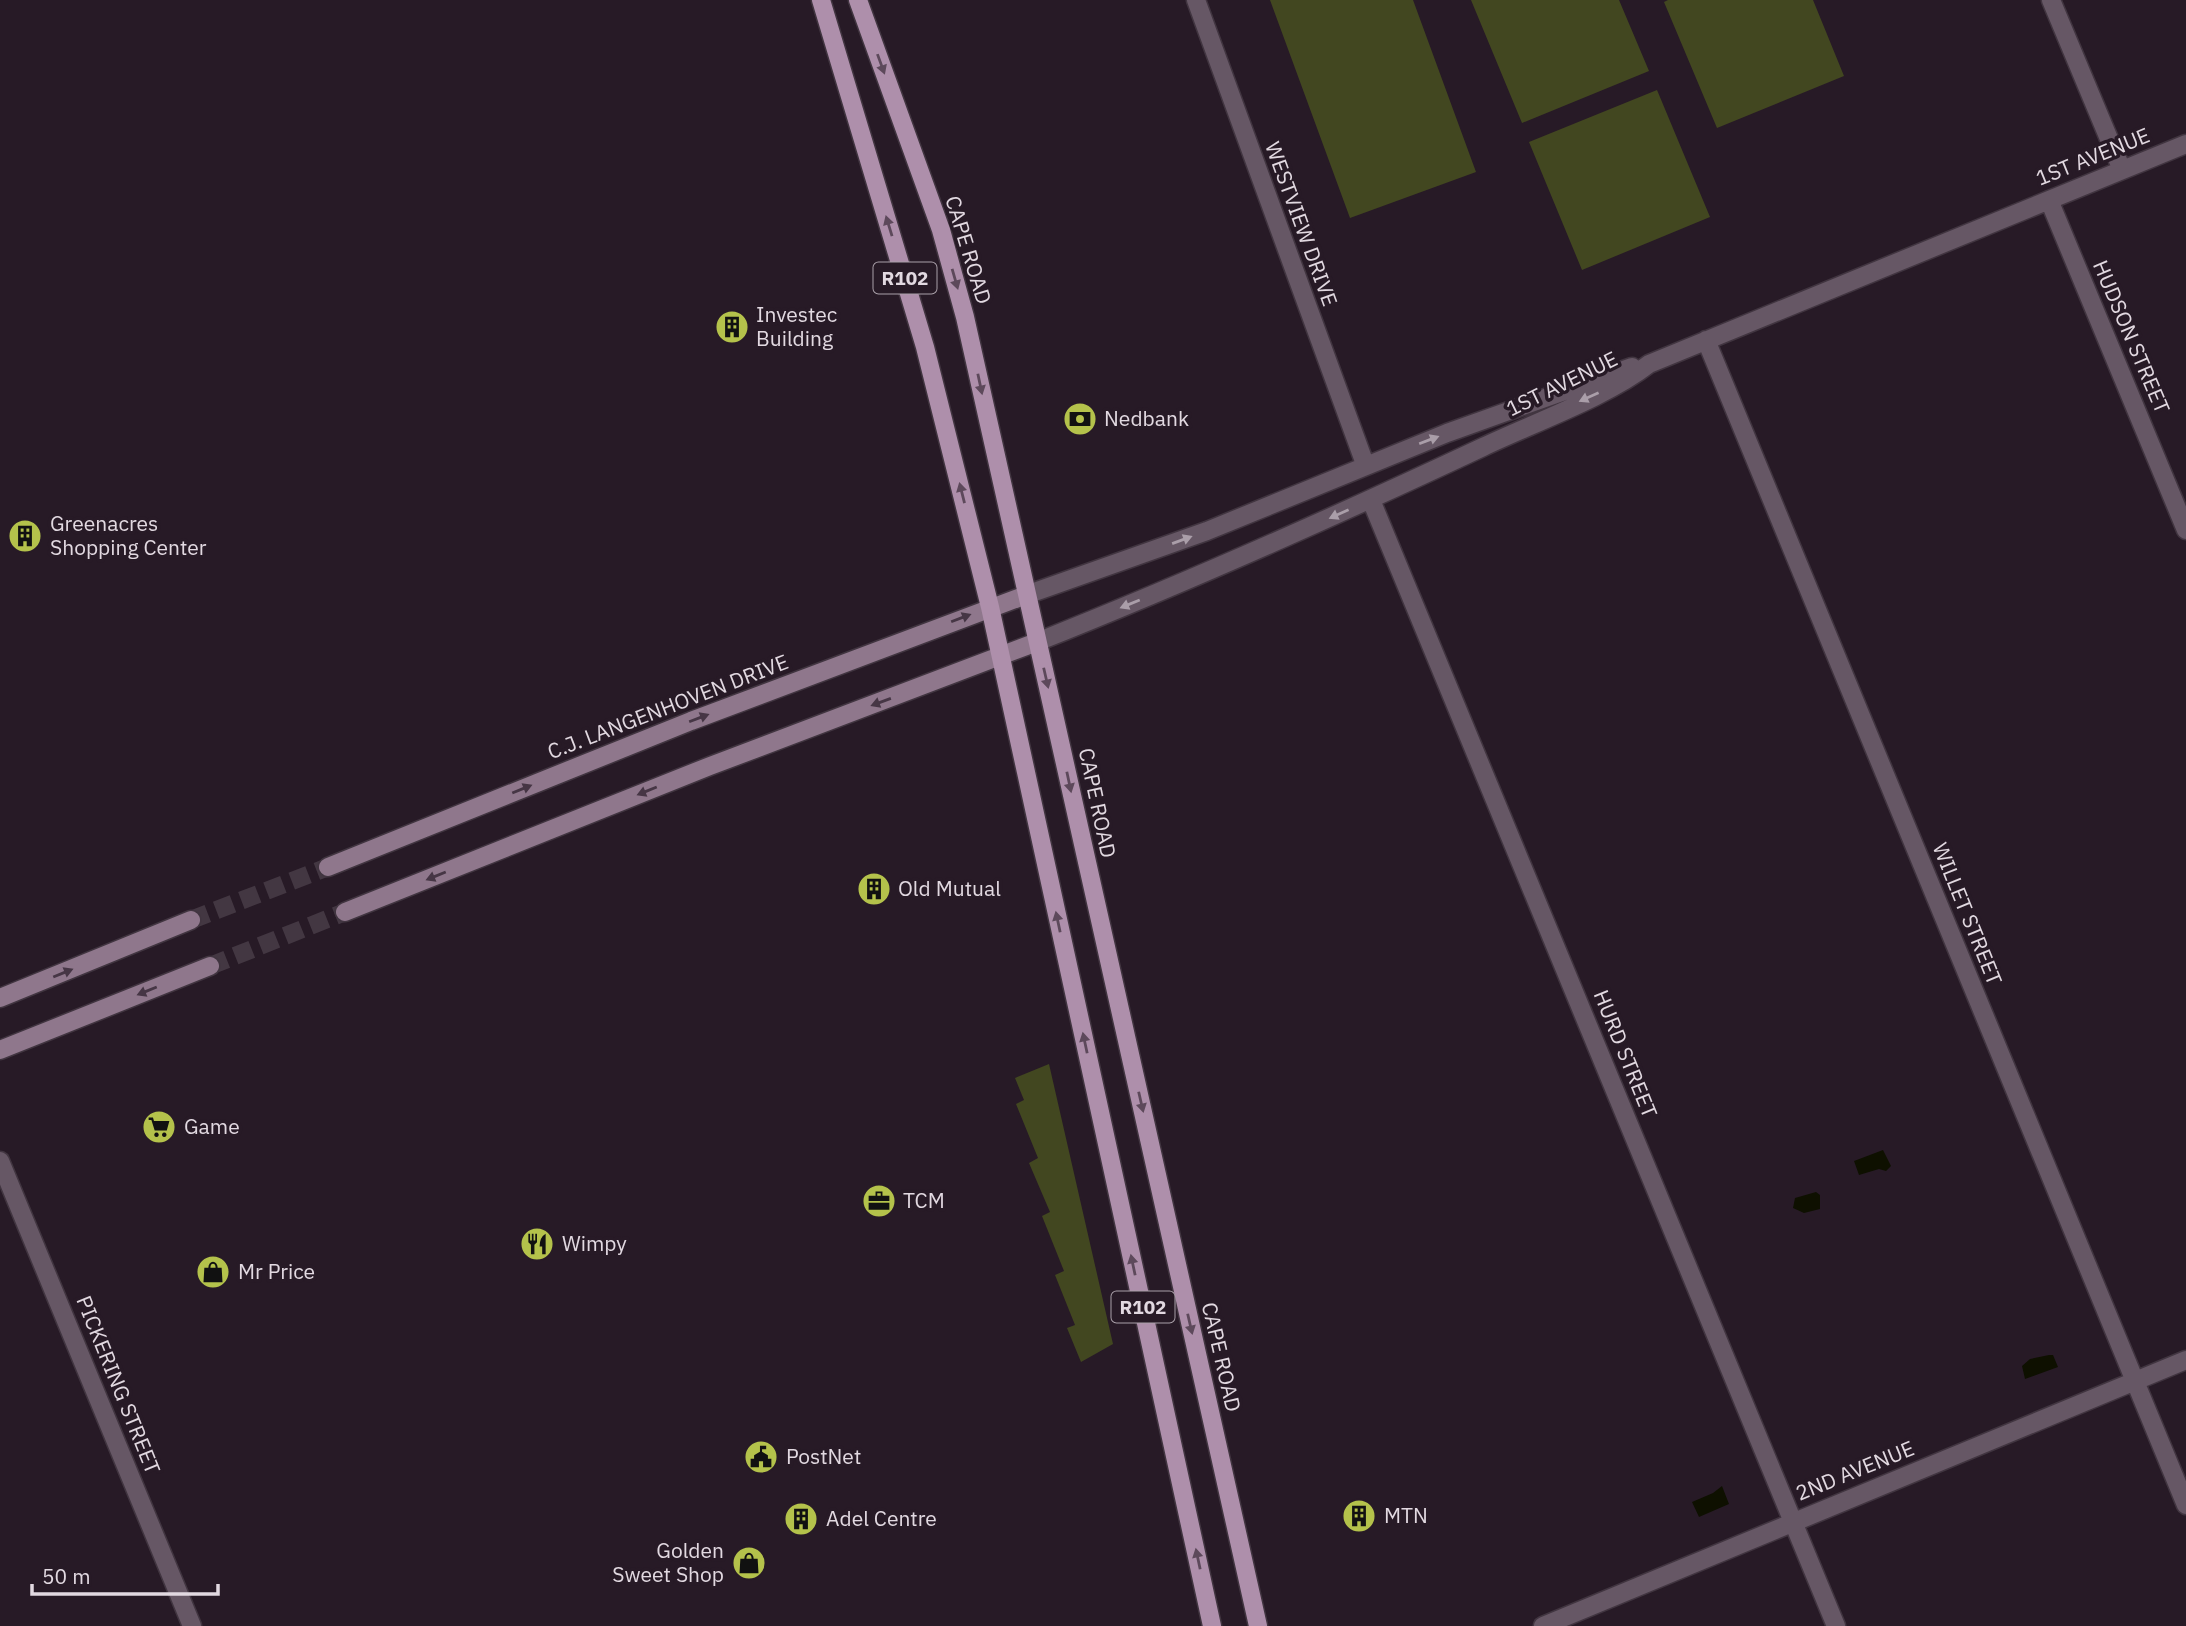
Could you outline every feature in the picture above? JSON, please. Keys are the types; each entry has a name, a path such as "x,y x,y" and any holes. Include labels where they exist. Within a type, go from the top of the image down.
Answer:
{"main road":[{"name":"R102","path":"821,0 925,347 990,607 1212,1626"},
{"name":"CAPE ROAD","path":"858,0 948,256 965,317 1258,1626"},
{"name":"C.J. LANGENHOVEN DRIVE","path":"328,867 691,721 1026,595"},
{"path":"345,912 710,766 1037,642"},
{"path":"0,999 191,920"},
{"path":"0,1050 210,966"}],"street":[{"name":"WESTVIEW DRIVE","path":"1196,0 1365,464"},
{"path":"2051,0 2122,170"},
{"name":"1ST AVENUE","path":"1026,595 1207,531 1365,464 1554,393 1649,364 2186,144"},
{"name":"HUDSON STREET","path":"2049,200 2186,530"},
{"name":"WILLET STREET","path":"1706,340 2186,1505"},
{"name":"1ST AVENUE","path":"1037,642 1224,565 1371,500 1614,386 1649,364"},
{"name":"HURD STREET","path":"1371,500 1836,1626"},
{"name":"PICKERING STREET","path":"0,1161 192,1626"},
{"name":"2ND AVENUE","path":"1543,1626 2186,1360"}],"green space":[{"path":"1270,0 1413,0 1476,172 1350,218"},
{"path":"1471,0 1619,0 1649,71 1522,123"},
{"path":"1813,0 1844,76 1717,128 1664,2"},
{"path":"1657,90 1710,217 1582,270 1529,142"},
{"path":"1049,1064 1113,1344 1081,1362 1067,1328 1075,1325 1055,1275 1064,1271 1042,1216 1050,1212 1029,1163 1038,1158 1016,1104 1024,1100 1015,1078"}],"shaded area":[{"path":"1883,1150 1891,1166 1886,1171 1879,1169 1859,1175 1854,1161"},
{"path":"1816,1192 1820,1195 1820,1209 1804,1213 1793,1208 1795,1198"},
{"path":"2053,1355 2058,1367 2025,1379 2022,1366 2030,1359"},
{"path":"1722,1486 1729,1504 1699,1517 1692,1502"}],"tunnel":[{"path":"191,920 328,867"},
{"path":"210,966 345,912"}],"place":[{"name":"Investec Building","path":"732,327"},
{"name":"Nedbank","path":"1080,419"},
{"name":"Greenacres Shopping Center","path":"25,536"},
{"name":"Old Mutual","path":"874,889"},
{"name":"Game","path":"159,1127"},
{"name":"TCM","path":"879,1201"},
{"name":"Wimpy","path":"537,1244"},
{"name":"Mr Price","path":"213,1272"},
{"name":"PostNet","path":"761,1457"},
{"name":"MTN","path":"1359,1516"},
{"name":"Adel Centre","path":"801,1519"},
{"name":"Golden Sweet Shop","path":"749,1563"}]}
